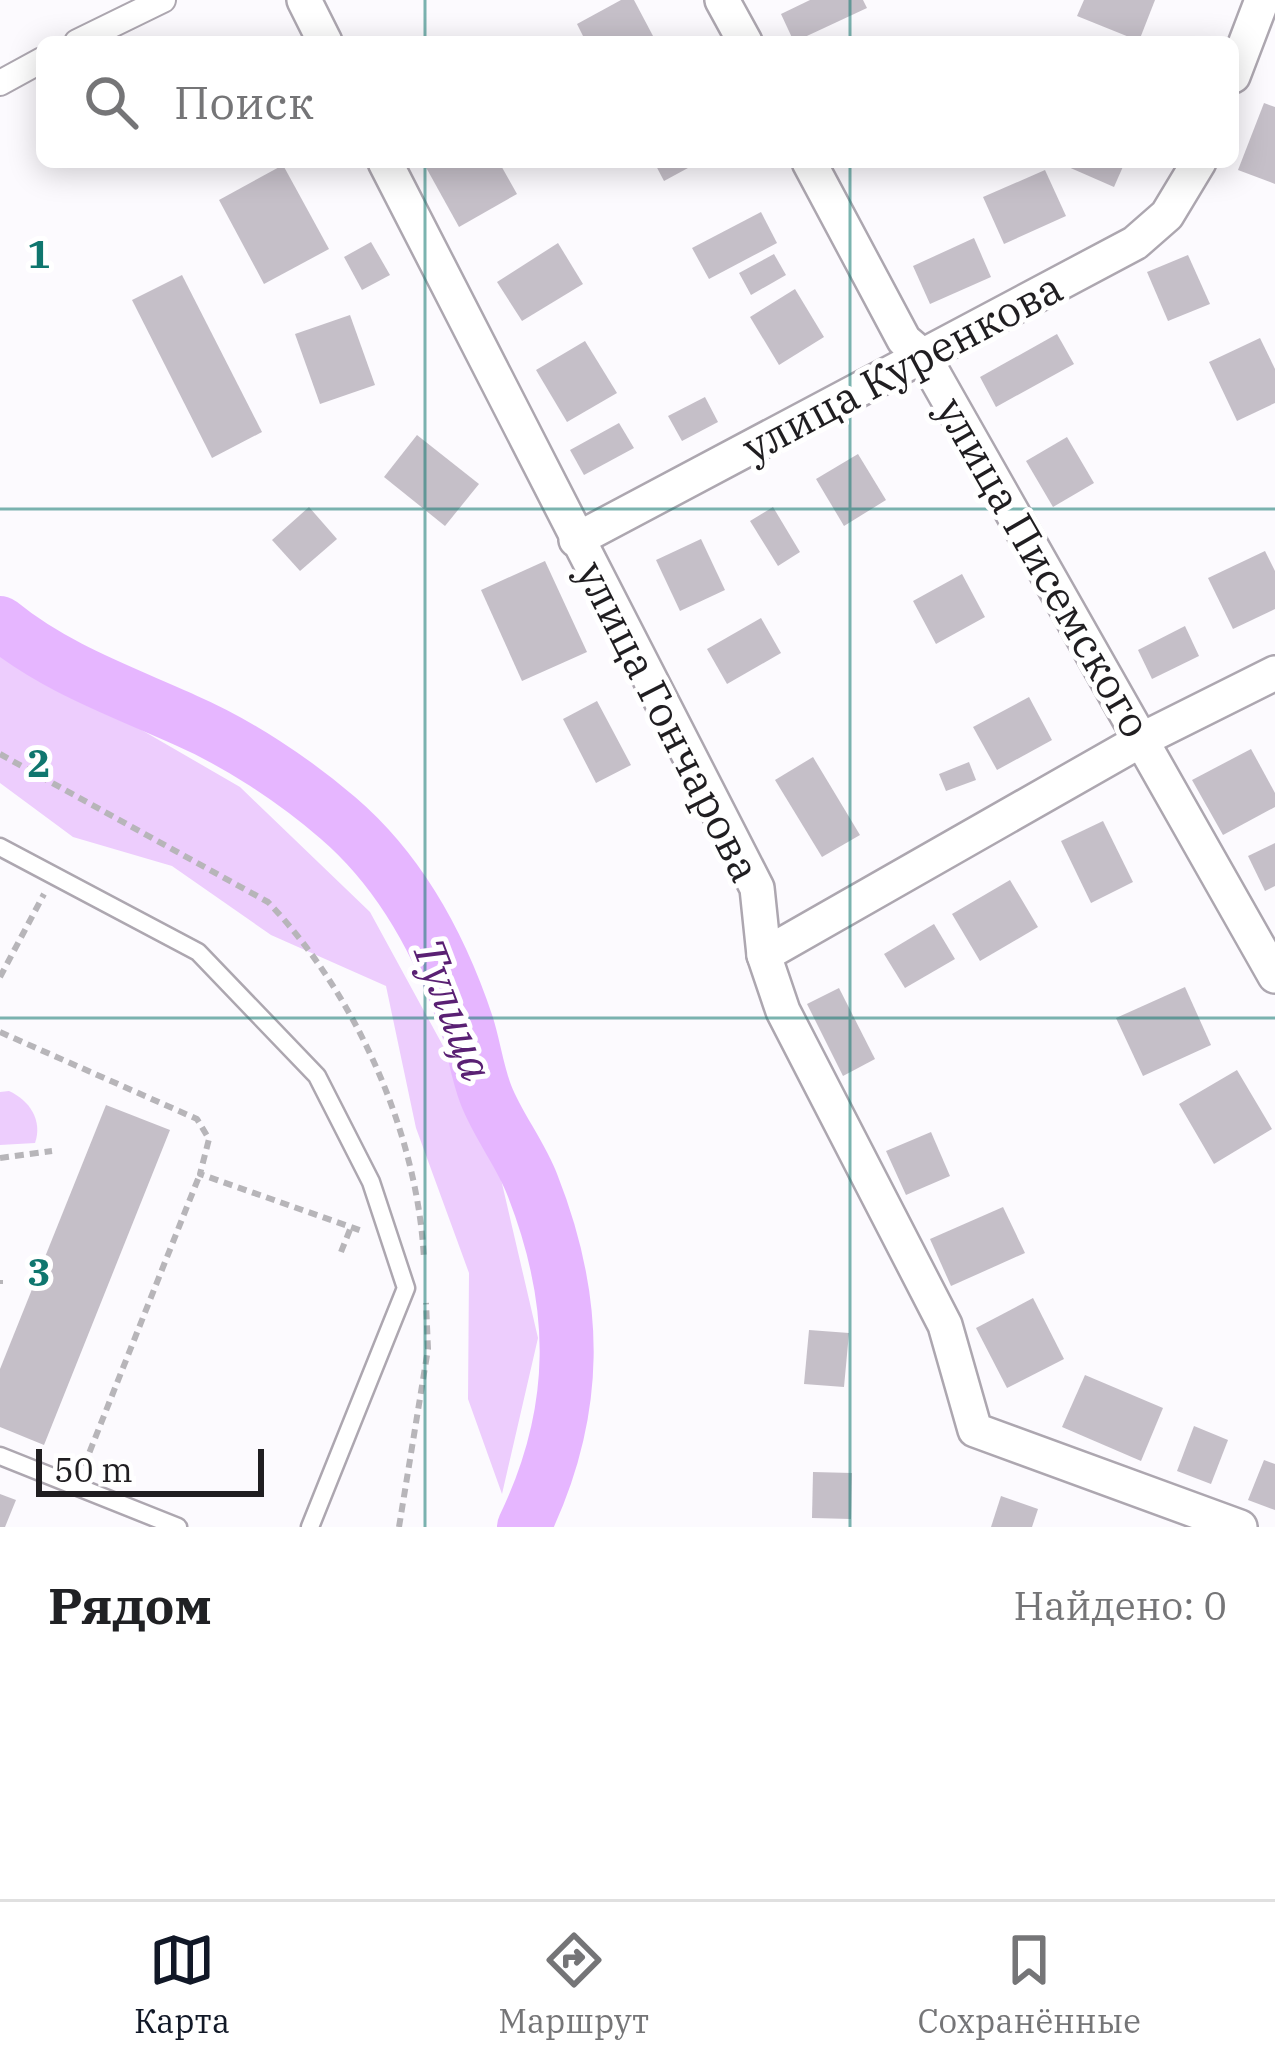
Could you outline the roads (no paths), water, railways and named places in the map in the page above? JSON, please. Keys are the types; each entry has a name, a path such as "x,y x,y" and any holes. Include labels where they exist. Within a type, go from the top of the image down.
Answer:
{"street":[{"path":"88,36 163,0"},
{"path":"304,0 322,36"},
{"path":"722,0 742,36"},
{"path":"1239,60 1262,0"},
{"path":"0,83 36,63"},
{"name":"улица Гончарова","path":"389,168 758,888 764,955 783,1011 945,1325 975,1430 1240,1527"},
{"name":"улица Писемского","path":"812,168 904,340 924,357 1275,976"},
{"name":"улица Куренкова","path":"576,540 1135,243 1167,215 1195,168"},
{"path":"764,955 1143,739 1275,673"}],"lane":[{"path":"0,847 197,952 317,1076 371,1182 406,1288 310,1527"},
{"path":"0,1456 178,1527"}],"waterway":[{"name":"Тулица","path":"0,623 66,666 205,729 284,776 361,839 416,912 457,996 486,1095 532,1184 558,1271 565,1314 564,1399 542,1484 524,1527"}]}
